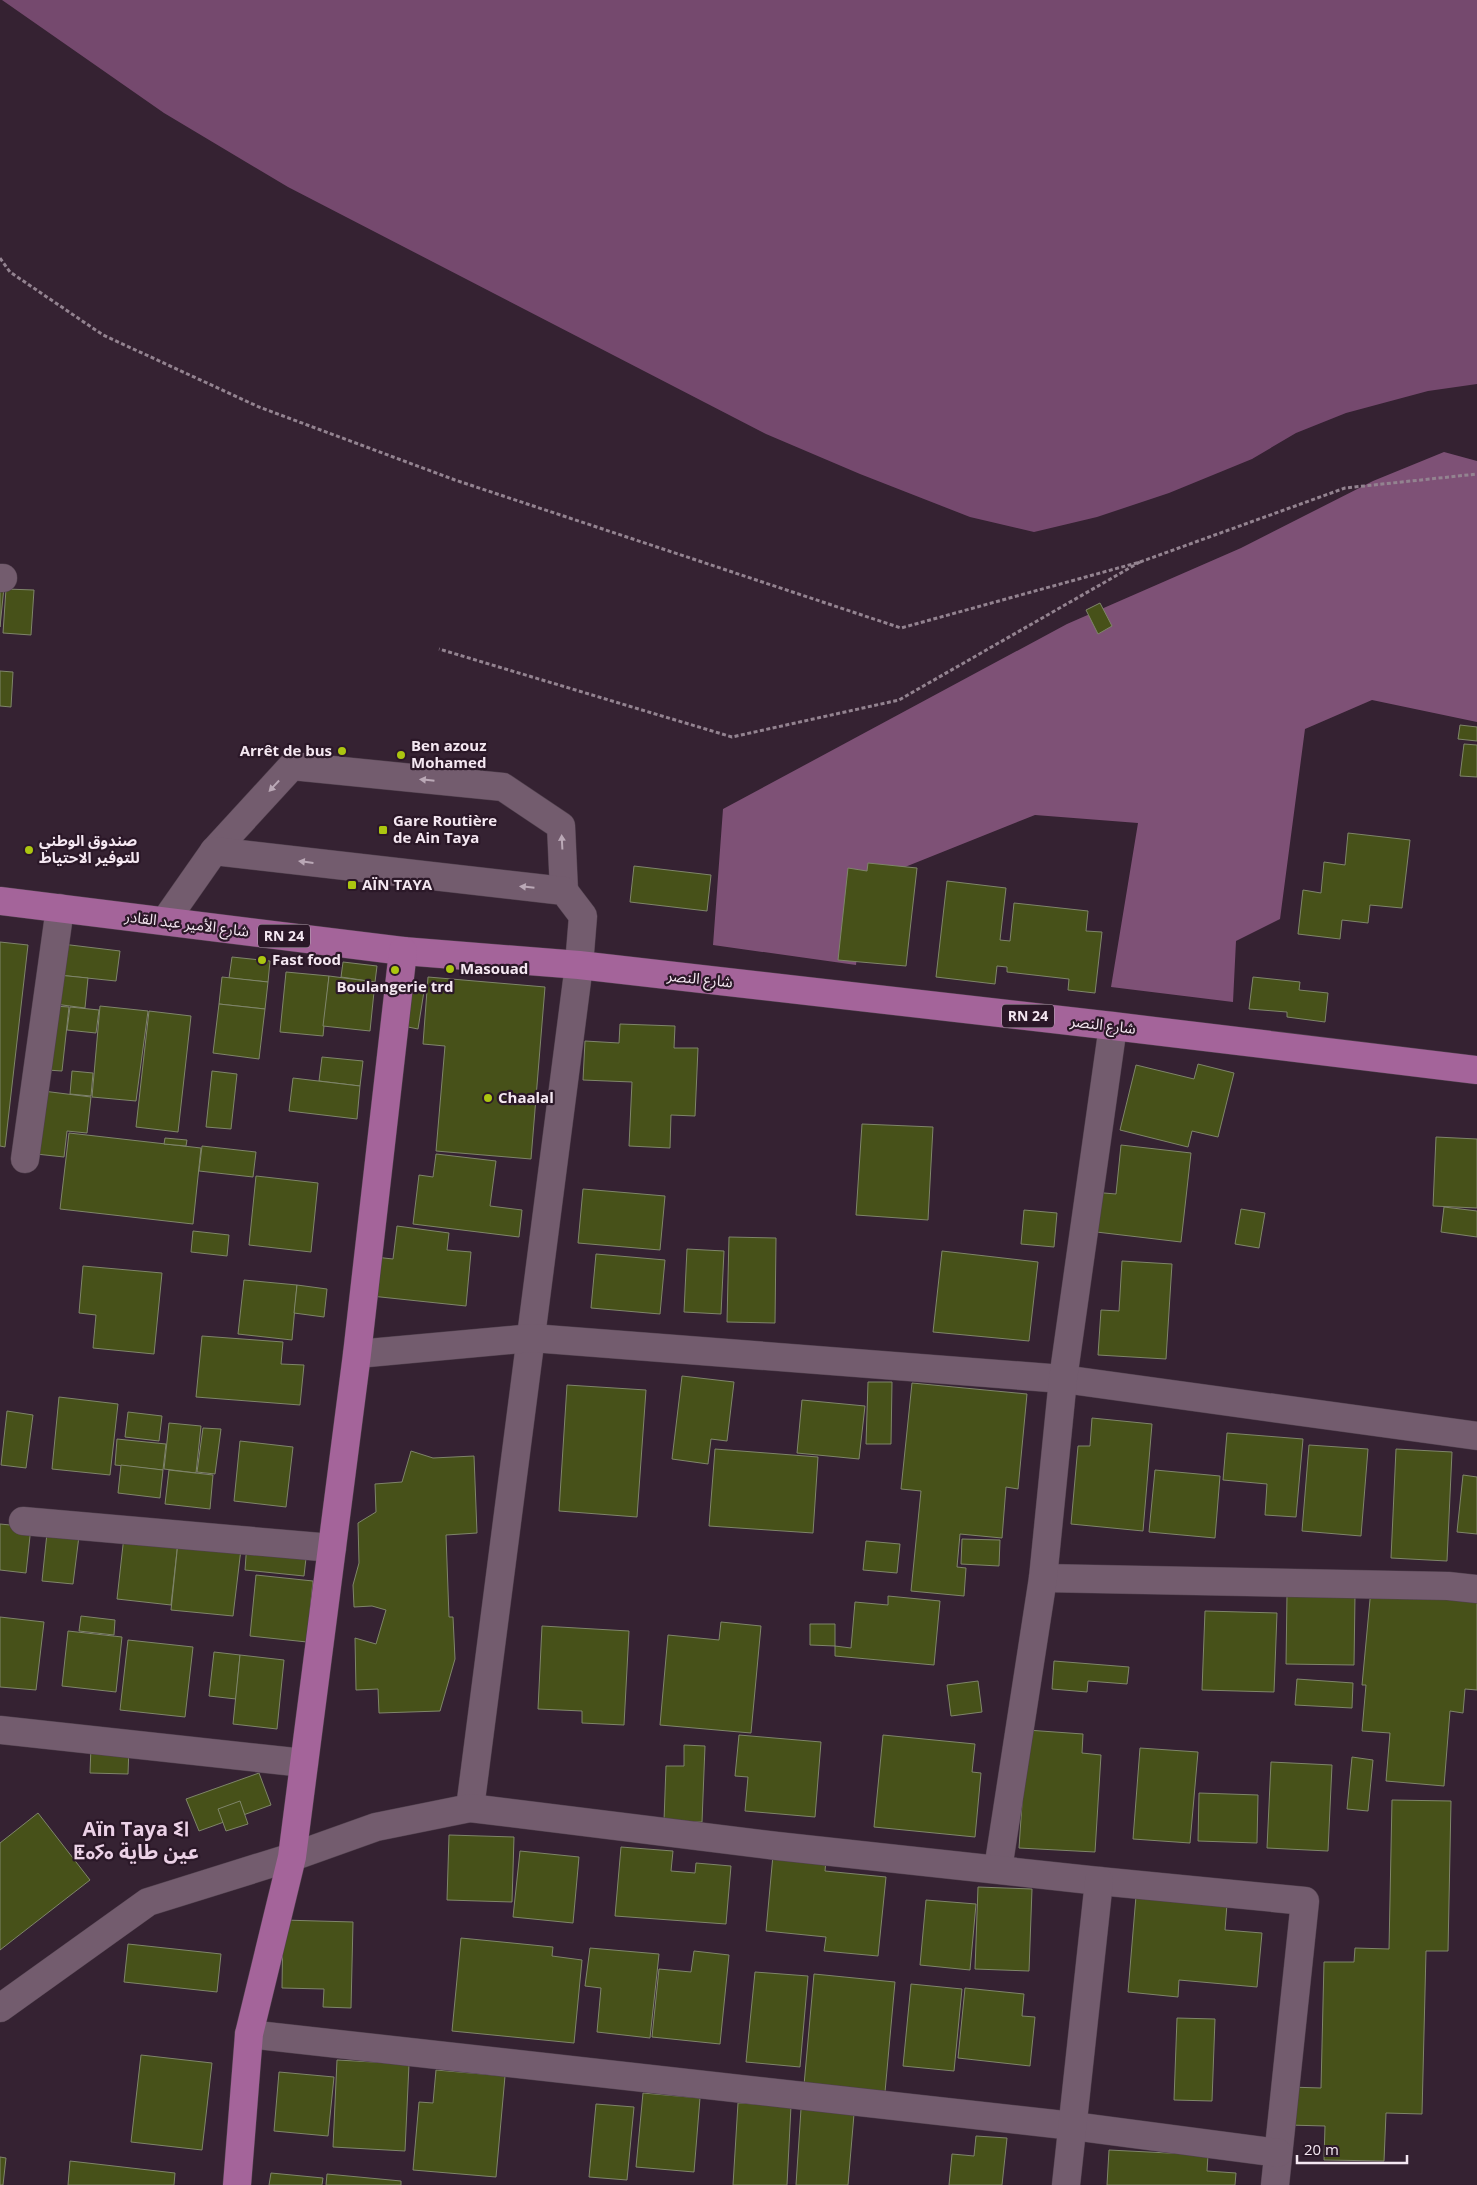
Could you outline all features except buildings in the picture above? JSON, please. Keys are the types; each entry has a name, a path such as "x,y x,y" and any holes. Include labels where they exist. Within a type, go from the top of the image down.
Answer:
{"main road":[{"name":"شارع الأمير عبد القادر","path":"0,901 403,951"},
{"name":"RN 24","path":"403,951 579,965"},
{"path":"236,2185 249,2034 292,1857 357,1354 403,951"},
{"name":"شارع النصر","path":"579,965 1477,1070"}],"street":[{"path":"165,921 214,851 292,766 503,787 561,826 564,891 583,916 579,965 470,1808"},
{"path":"214,851 564,891"},
{"path":"25,1159 60,908"},
{"path":"998,1869 1043,1578 1064,1379 1113,1026"},
{"path":"357,1354 532,1338 1064,1379 1477,1436"},
{"path":"23,1521 332,1548"},
{"path":"1043,1578 1438,1586 1477,1589"},
{"path":"0,1730 304,1764"},
{"path":"0,2008 148,1902 292,1857 376,1827 470,1808 777,1846 1098,1881 1305,1901 1275,2185"},
{"path":"1066,2185 1098,1881"},
{"path":"249,2034 1073,2126 1278,2153"}],"path":[{"path":"0,258 10,272 103,335 259,407 455,480 901,628 1140,562 1345,488 1477,474"},
{"path":"439,649 732,737 898,700 1140,562"}],"shaded area":[{"path":"2,0 1477,0 1477,384 1428,391 1346,413 1296,433 1252,459 1169,493 1097,517 1034,532 970,517 860,474 766,434 288,187 164,113"},
{"path":"1444,452 1477,461 1477,722 1372,700 1305,729 1280,919 1236,941 1233,1002 1111,987 1138,823 1035,815 865,883 856,965 713,945 723,809 1067,624 1241,548 1373,481"}],"place":[{"name":"Arrêt de bus","path":"342,751"},
{"name":"Ben azouz Mohamed","path":"401,755"},
{"name":"Gare Routière de Ain Taya","path":"383,830"},
{"name":"صندوق الوطني للتوفير الاحتياط","path":"29,850"},
{"name":"AÏN TAYA","path":"352,885"},
{"name":"Fast food","path":"262,960"},
{"name":"Masouad","path":"450,969"},
{"name":"Boulangerie trd","path":"395,970"},
{"name":"Chaalal","path":"488,1098"}],"district":[{"name":"Aïn Taya ⵉⵏ ⵟⴰⵢⴰ عين طاية","path":"136,1840"}]}
